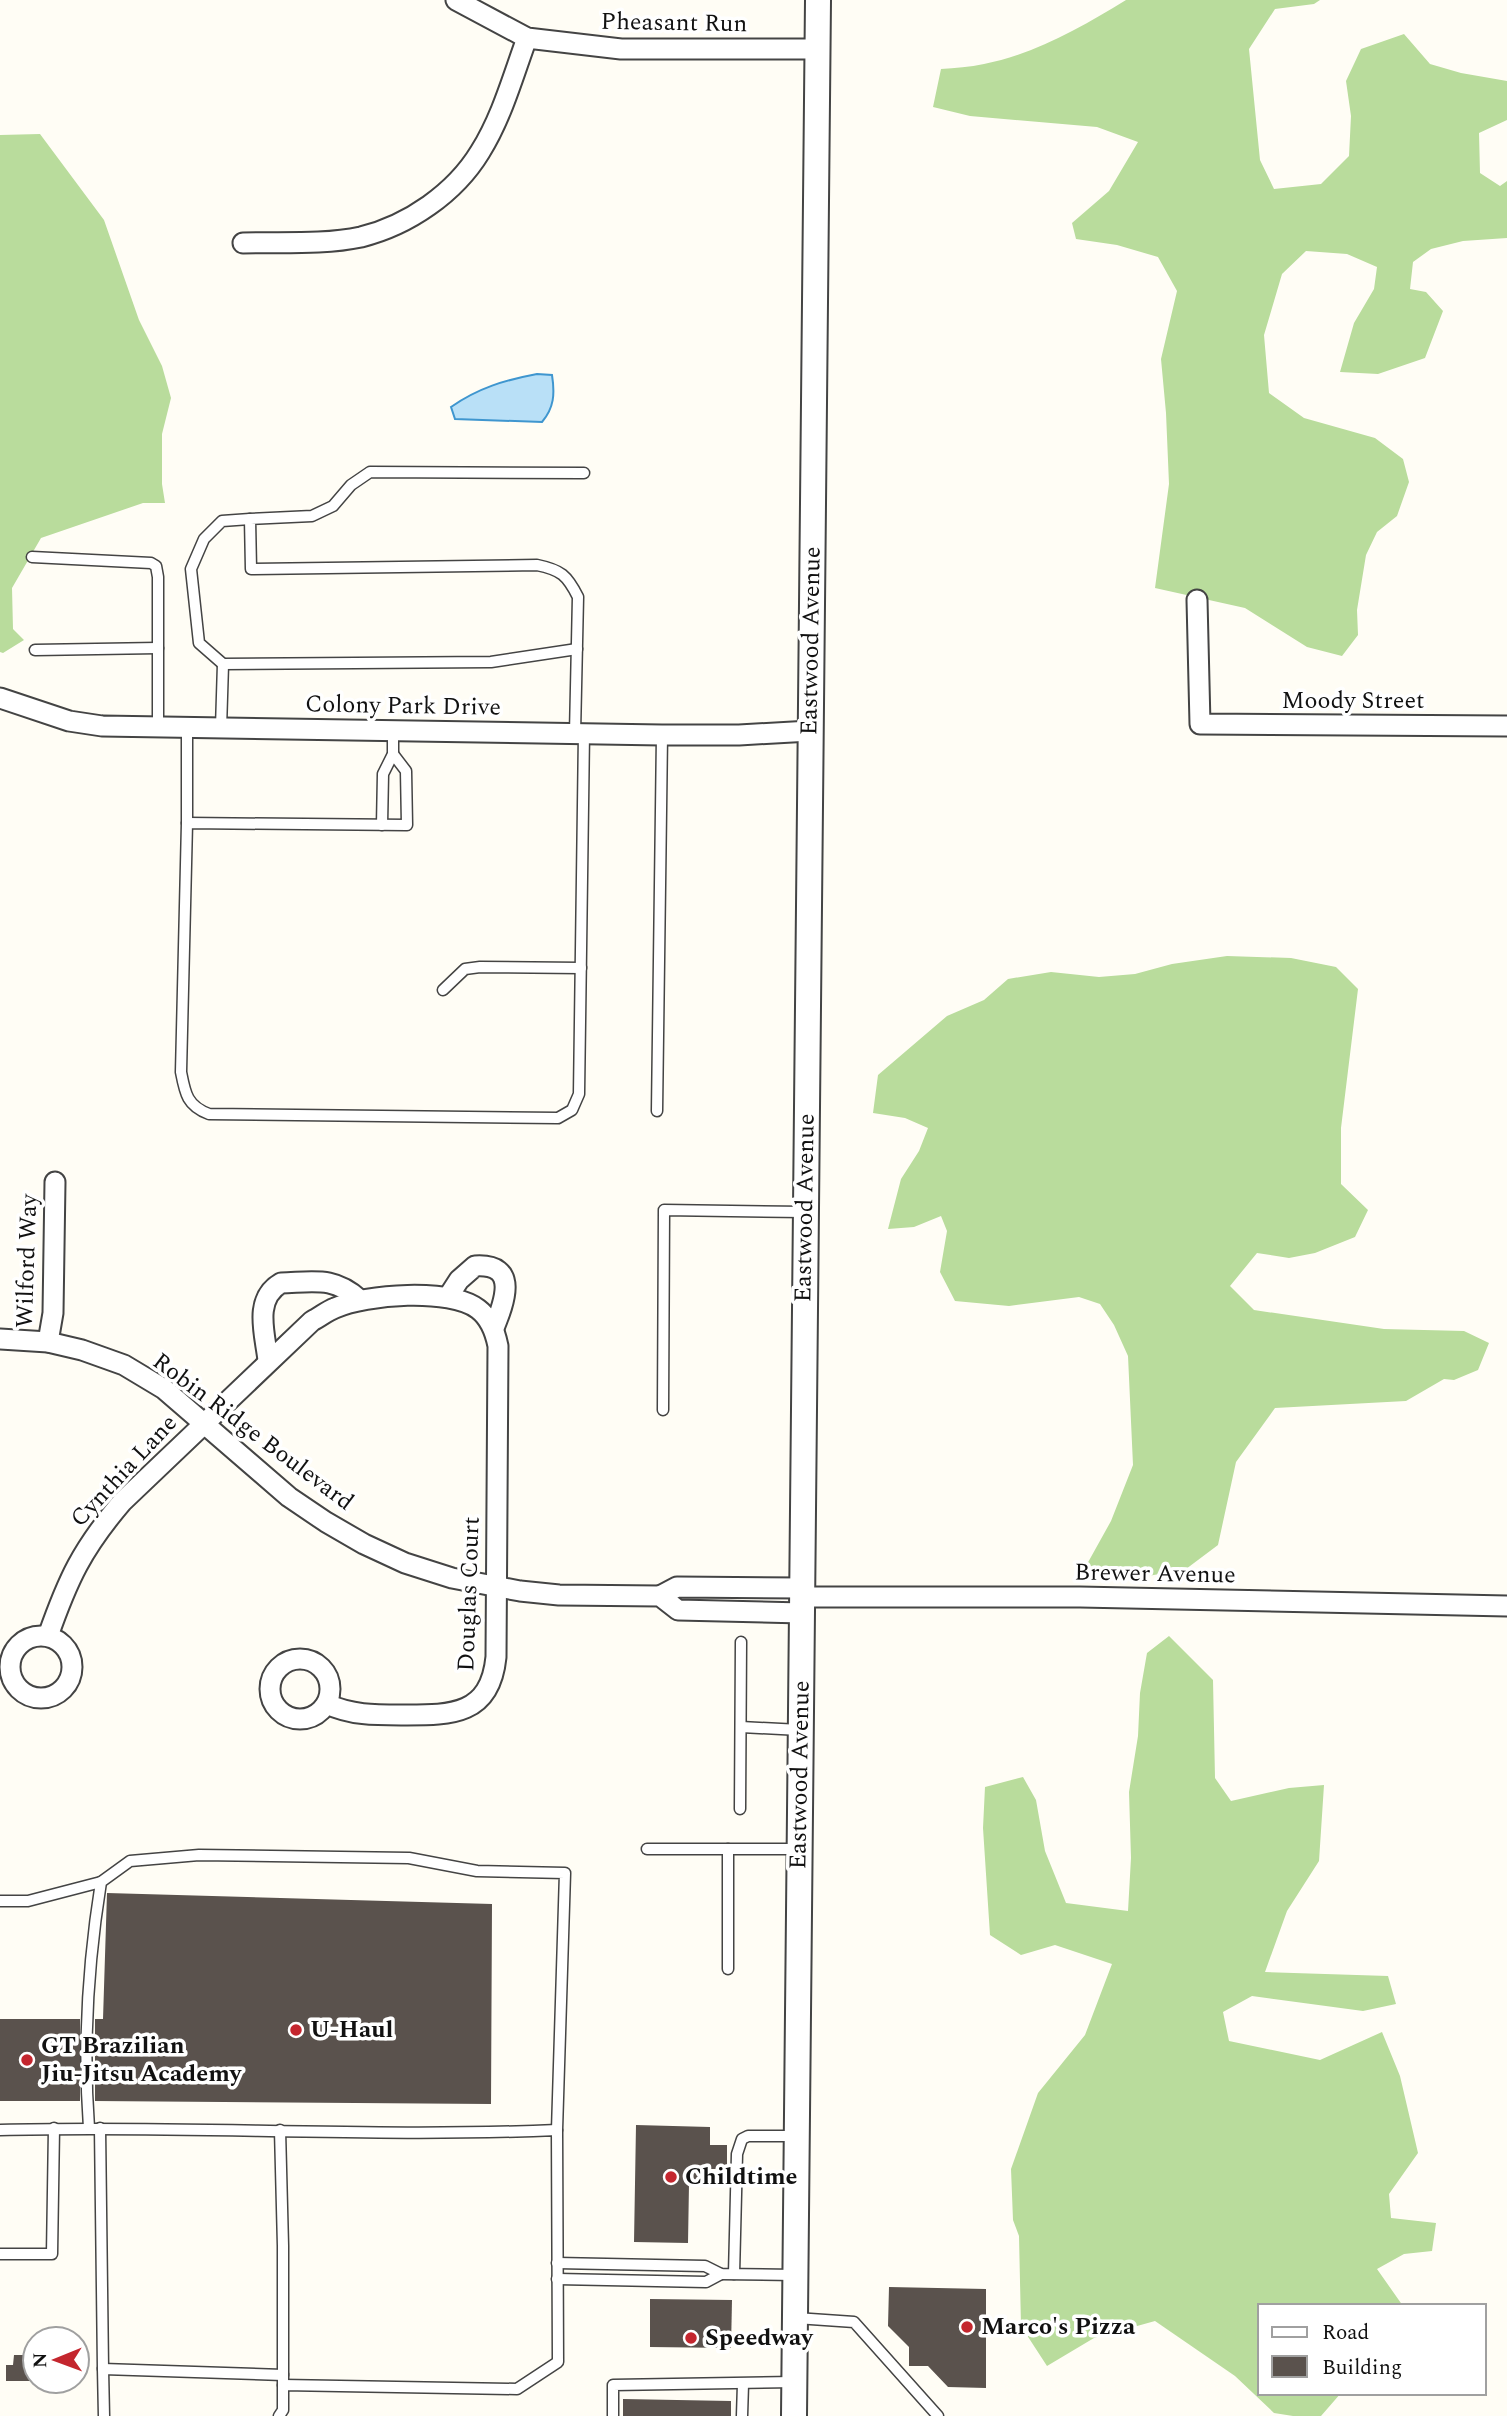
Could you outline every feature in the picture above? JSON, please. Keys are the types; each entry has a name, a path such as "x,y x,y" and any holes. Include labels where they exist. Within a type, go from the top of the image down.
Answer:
{"street":[{"name":"Pheasant Run","path":"456,0 527,38 621,49 817,49"},
{"name":"Eastwood Avenue","path":"794,2416 818,0"},
{"path":"243,243 361,237 426,208 453,185 480,152 497,119 527,38"},
{"name":"Moody Street","path":"1197,600 1200,724 1507,726"},
{"name":"Colony Park Drive","path":"3,706 102,726 662,735 810,731"},
{"name":"Wilford Way","path":"48,1342 53,1313 55,1182"},
{"path":"448,1297 466,1272 475,1266 492,1268 504,1279 506,1294 494,1328"},
{"path":"268,1360 263,1309 264,1300 275,1286 281,1283 331,1282 341,1285 360,1300"},
{"name":"Cynthia Lane","path":"48,1636 65,1586 98,1530 122,1502 268,1360 312,1321 336,1307 360,1300 398,1295 448,1297 476,1307 494,1328"},
{"name":"Douglas Court","path":"327,1704 352,1714 446,1715 467,1708 485,1693 495,1669 498,1346 494,1328"},
{"name":"Robin Ridge Boulevard","path":"0,1339 48,1342 82,1350 124,1366 164,1389 289,1497 335,1528 405,1563 452,1578 497,1587 559,1595 660,1596 678,1610 802,1599"},
{"name":"Brewer Avenue","path":"802,1599 1080,1597 1507,1606"}],"lane":[{"path":"577,649 491,662 223,664 199,643 191,569 204,539 222,521 312,516 333,506 351,485 370,472 584,473"},
{"path":"187,727 181,1072 186,1095 197,1110 209,1114 558,1118 572,1110 579,1094 581,968 578,597 570,580 556,569 537,565 251,569 250,519"},
{"path":"32,556 151,563 156,566 158,727"},
{"path":"35,650 158,648"},
{"path":"221,728 223,664"},
{"path":"382,825 383,774 393,754 393,729"},
{"path":"657,1111 662,735"},
{"path":"187,823 407,825 407,771 393,754"},
{"path":"443,990 465,969 581,968"},
{"path":"663,1410 664,1210 805,1213"},
{"path":"740,1809 741,1642"},
{"path":"741,1727 801,1730"},
{"path":"648,1849 800,1849"},
{"path":"728,1849 728,1969"},
{"path":"0,1901 28,1901 100,1882 130,1861 199,1855 409,1858 477,1871 565,1873 557,2130 558,2362 517,2389 283,2380 103,2369"},
{"path":"89,2128 86,2091 91,1944 100,1882"},
{"path":"0,2254 52,2254 54,2128"},
{"path":"0,2130 89,2128 477,2133 557,2130"},
{"path":"100,2129 104,2416"},
{"path":"280,2130 284,2414"},
{"path":"734,2274 737,2154 742,2139 748,2136 797,2136"},
{"path":"557,2263 705,2266 721,2274 796,2275"},
{"path":"557,2279 706,2282 721,2274"},
{"path":"795,2318 854,2322 938,2416"},
{"path":"613,2416 613,2385 794,2382"},
{"path":"742,2416 743,2384"}],"green space":[{"path":"1126,0 1320,0 1314,4 1275,9 1249,49 1260,160 1274,189 1321,184 1349,156 1351,116 1346,81 1361,49 1404,34 1430,64 1461,73 1507,81 1507,120 1479,133 1480,173 1500,186 1507,181 1507,238 1463,241 1431,249 1413,262 1410,289 1426,292 1443,311 1425,358 1378,374 1340,372 1354,323 1374,289 1377,267 1347,254 1306,251 1282,274 1264,335 1269,393 1304,418 1375,438 1403,459 1409,482 1397,516 1377,532 1366,555 1357,610 1358,635 1342,656 1307,647 1245,608 1155,588 1169,484 1161,359 1177,291 1158,257 1117,245 1076,239 1072,223 1109,191 1138,142 1097,127 970,116 933,107 941,69 979,65 1022,54 1075,29"},
{"path":"40,134 104,220 139,320 162,366 171,398 162,434 162,484 165,503 143,503 41,538 12,588 13,629 24,640 3,653 0,652 0,135"},
{"path":"1227,956 1291,958 1336,967 1358,989 1341,1128 1341,1184 1368,1210 1355,1237 1315,1253 1289,1258 1257,1253 1230,1286 1254,1310 1384,1329 1464,1331 1489,1343 1478,1370 1454,1380 1444,1379 1406,1401 1275,1408 1236,1462 1218,1545 1186,1569 1143,1577 1103,1575 1086,1566 1111,1521 1133,1465 1128,1356 1114,1325 1100,1304 1079,1297 1009,1306 955,1301 940,1272 947,1231 941,1216 914,1227 888,1229 901,1179 919,1151 928,1128 905,1118 873,1113 878,1075 947,1016 984,1000 1008,979 1051,972 1099,977 1135,974 1172,964"},
{"path":"1169,1636 1213,1680 1215,1778 1231,1801 1289,1788 1324,1785 1319,1861 1287,1911 1265,1972 1388,1976 1396,2004 1363,2011 1252,1996 1223,2012 1229,2041 1320,2060 1382,2032 1400,2076 1418,2153 1389,2194 1391,2218 1436,2223 1432,2251 1404,2254 1377,2269 1402,2304 1258,2304 1258,2395 1339,2395 1321,2416 1274,2413 1235,2376 1155,2321 1094,2338 1047,2366 1021,2326 1019,2236 1013,2220 1011,2169 1038,2093 1085,2035 1112,1964 1055,1945 1021,1955 990,1935 983,1828 985,1787 1023,1777 1036,1800 1045,1851 1066,1903 1128,1911 1131,1858 1129,1792 1147,1653"}],"water":[{"path":"537,374 552,375 553,382 551,406 542,422 455,419 451,407 471,395 503,382"}],"building":[{"path":"107,1893 492,1904 491,2104 95,2101 95,2019 103,2019"},
{"path":"0,2019 80,2019 80,2101 0,2101"},
{"name":"Childtime","path":"636,2125 710,2127 710,2145 727,2145 727,2169 707,2169 707,2185 689,2184 688,2243 634,2242"},
{"path":"889,2287 986,2289 986,2388 948,2387 928,2366 909,2366 909,2347 888,2326"},
{"path":"650,2299 732,2300 731,2348 650,2347"},
{"path":"14,2355 21,2355 21,2381 6,2381 6,2365 13,2365"},
{"path":"623,2399 731,2401 731,2416 623,2416"}],"place":[{"name":"U-Haul","path":"296,2030"},
{"name":"GT Brazilian Jiu-Jitsu Academy","path":"27,2060"},
{"name":"Childtime","path":"671,2177"},
{"name":"Marco's Pizza","path":"967,2327"},
{"name":"Speedway","path":"691,2338"}]}
